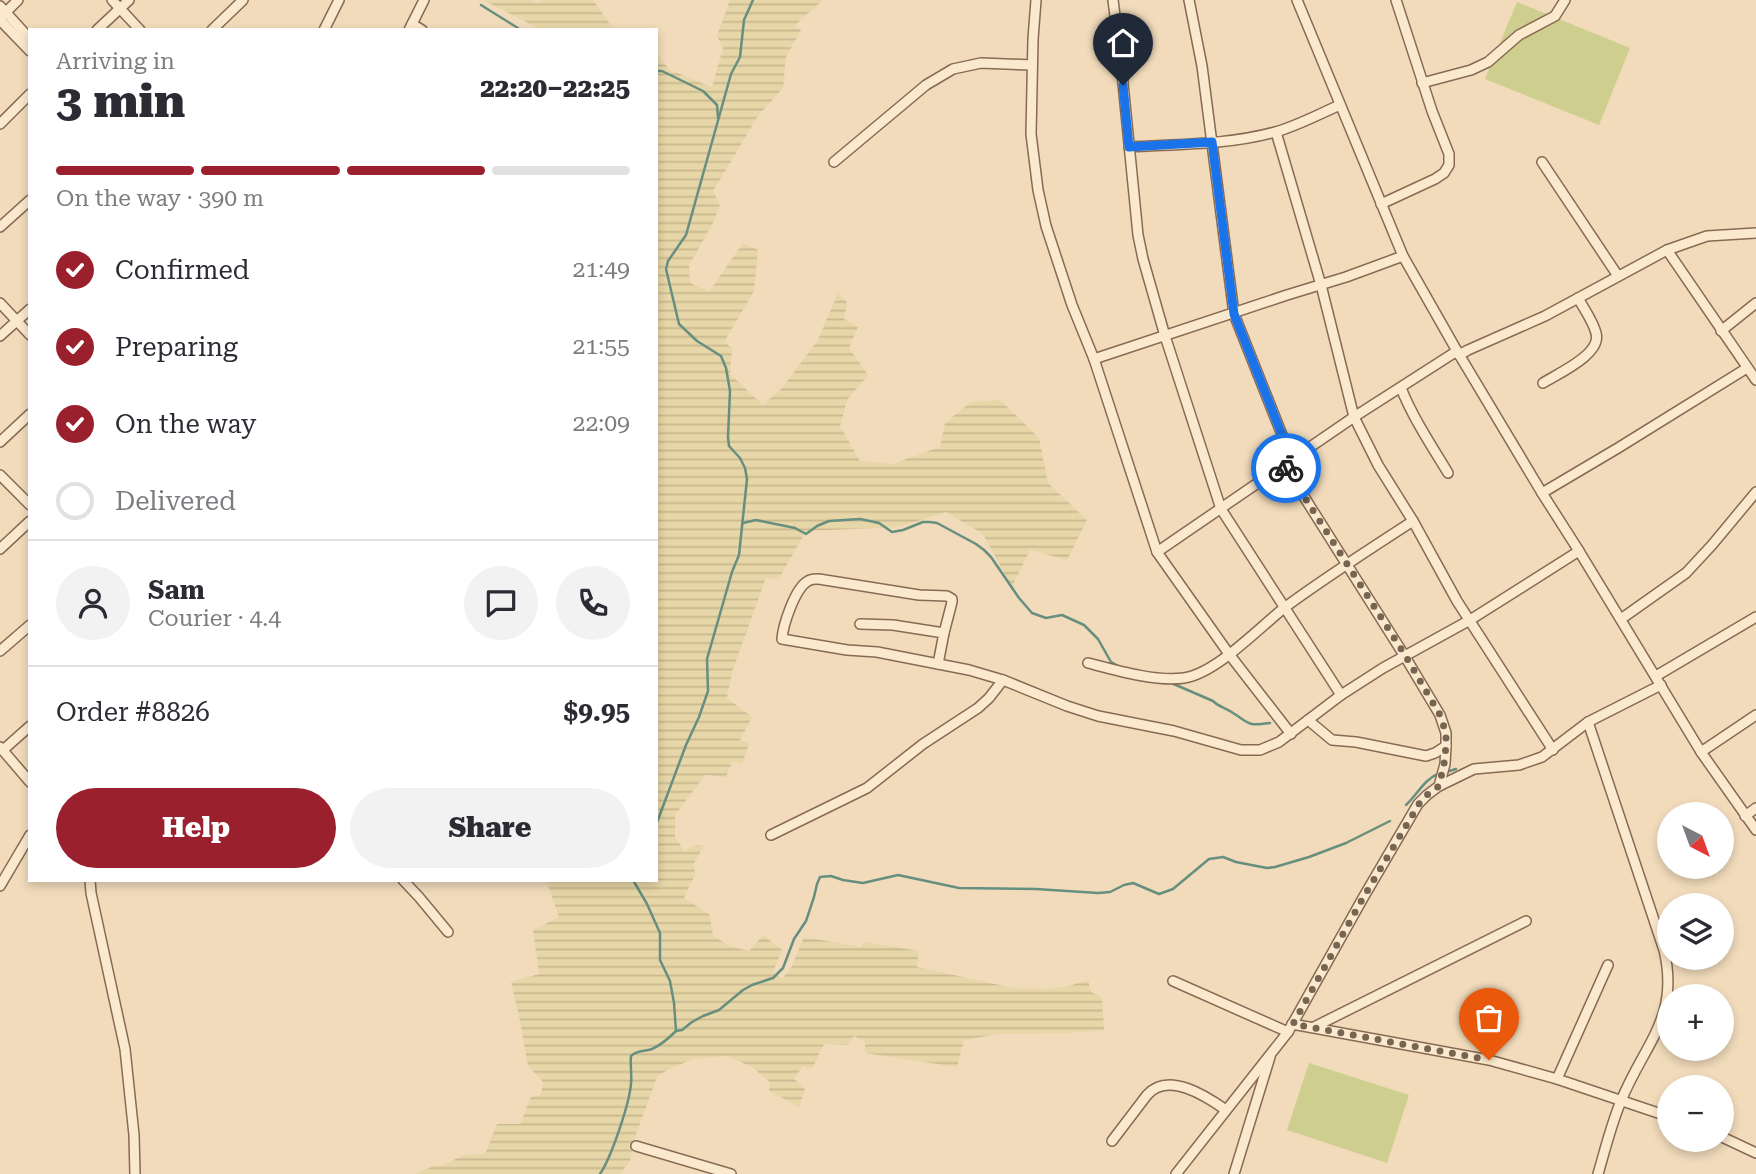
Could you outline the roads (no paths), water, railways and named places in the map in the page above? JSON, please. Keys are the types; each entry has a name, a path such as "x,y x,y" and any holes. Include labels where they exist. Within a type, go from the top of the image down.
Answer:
{"street":[{"path":"1,14 18,0"},
{"path":"112,0 139,28"},
{"path":"99,28 129,0"},
{"path":"214,28 243,0"},
{"path":"411,27 424,0"},
{"path":"1036,0 1031,134 1038,190 1046,226 1072,305 1094,359 1157,552 1228,654 1291,734"},
{"path":"1113,0 1138,235 1164,336 1221,509 1341,695"},
{"path":"1189,0 1202,65 1234,314 1288,463 1346,565 1405,655 1440,715 1446,733 1446,746 1439,786"},
{"path":"1297,0 1403,256 1542,493 1701,752 1756,830"},
{"path":"1381,204 1435,179 1444,173 1449,165 1449,154 1422,83 1396,0"},
{"path":"1422,83 1471,70 1488,62 1519,35 1555,16 1565,0"},
{"path":"325,28 335,2"},
{"path":"1,14 28,37"},
{"path":"1,14 28,48"},
{"path":"834,162 926,85 953,69 981,63 1032,65"},
{"path":"0,124 28,96"},
{"path":"1129,147 1232,140 1276,132 1340,105"},
{"path":"1276,132 1321,285 1354,417 1378,465 1470,620 1553,750"},
{"path":"1542,162 1618,276"},
{"path":"0,228 28,202"},
{"path":"1157,552 1354,417 1458,353 1545,316 1667,250 1707,236 1756,233"},
{"path":"1667,250 1756,380"},
{"path":"1094,359 1346,278 1403,256"},
{"path":"1543,383 1589,354 1596,345 1597,333 1578,298"},
{"path":"0,303 28,333"},
{"path":"1721,331 1756,303"},
{"path":"0,336 28,311"},
{"path":"1542,493 1746,368"},
{"path":"1401,388 1408,406 1448,473"},
{"path":"0,442 28,416"},
{"path":"0,475 28,503"},
{"path":"1621,618 1686,573 1756,492"},
{"path":"1088,663 1130,674 1183,678 1197,674 1214,666 1285,608 1413,521"},
{"path":"0,549 28,523"},
{"path":"938,664 952,602 952,598 947,596 919,595 813,579 804,583 788,611 782,639 877,652 938,664 969,670 1119,722 1174,731 1241,750 1260,750 1291,734 1341,695 1405,655 1470,620 1579,551"},
{"path":"1177,1174 1290,1028 1363,898 1427,795 1474,769 1519,765 1553,750 1588,722 1756,617"},
{"path":"860,624 892,625 944,633"},
{"path":"0,651 28,627"},
{"path":"771,835 867,788 923,744 978,708 1003,680"},
{"path":"1701,752 1756,715"},
{"path":"1308,720 1332,740 1426,755 1446,746"},
{"path":"1588,722 1667,964 1668,994 1660,1025 1621,1101 1598,1174"},
{"path":"28,728 2,748 28,780"},
{"path":"1745,816 1756,808"},
{"path":"0,886 28,838"},
{"path":"90,882 125,1049 135,1174"},
{"path":"405,882 447,932"},
{"path":"1314,1027 1526,921"},
{"path":"1557,1079 1608,965"},
{"path":"1173,981 1290,1028 1314,1027 1464,1055 1557,1079 1657,1113"},
{"path":"1234,1174 1272,1052"},
{"path":"1112,1142 1147,1095 1161,1086 1171,1085 1191,1091 1226,1110"},
{"path":"1734,1143 1756,1153"},
{"path":"636,1146 731,1174"}],"waterway":[{"path":"658,820 708,691 707,659 739,555 747,479 740,458 729,446 730,391 726,368 721,356 697,341 679,324 666,269 668,261 686,235 731,74 740,57 744,20 753,0"},
{"path":"481,5 518,28"},
{"path":"658,71 703,91 717,105 718,118"},
{"path":"743,523 756,520 795,528 806,534 829,521 860,519 879,523 892,532 923,522 937,523 984,550 1032,613 1046,618 1062,615 1084,625 1098,639 1111,662 1120,667"},
{"path":"1169,682 1213,701 1249,723 1270,723"},
{"path":"1446,772 1456,769"},
{"path":"1406,805 1425,783 1440,773"},
{"path":"676,1031 719,1010 743,990 773,978 783,968 794,939 806,921 820,877 831,876 863,883 898,875 959,888 1098,893 1110,892 1133,883 1159,894 1173,889 1209,859 1223,857 1267,868 1275,867 1346,843 1390,821"},
{"path":"600,1174 614,1144 627,1105 631,1084 631,1056 655,1047 676,1031 670,981 660,960 660,933 634,882"}]}
